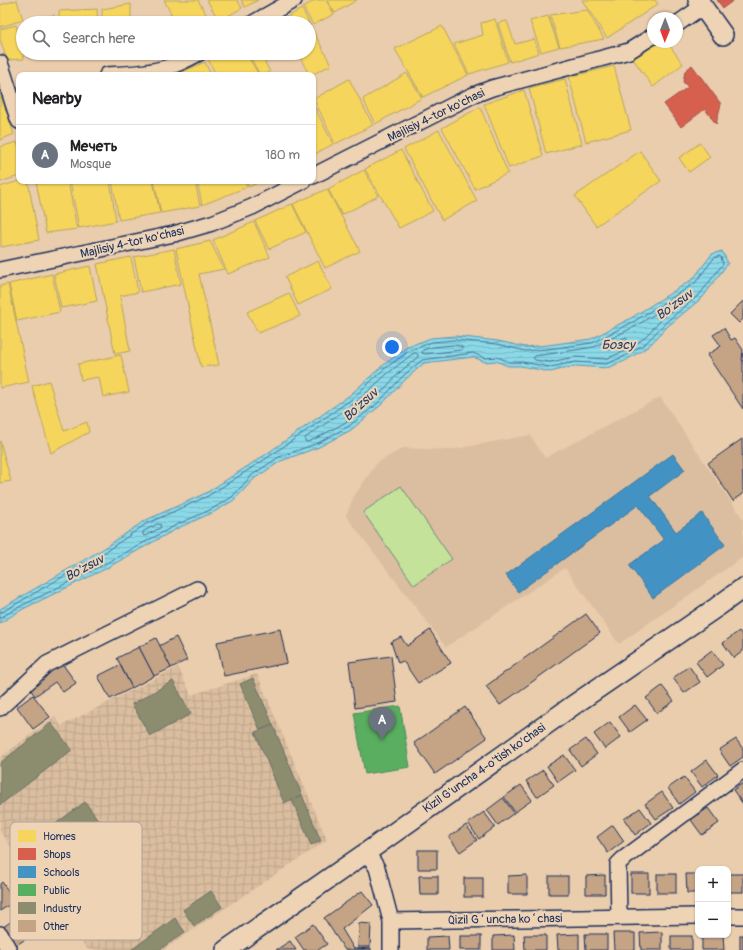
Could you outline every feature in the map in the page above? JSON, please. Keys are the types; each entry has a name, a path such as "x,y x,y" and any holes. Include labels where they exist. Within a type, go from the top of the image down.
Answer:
{"street":[{"path":"265,16 294,0"},
{"path":"683,19 700,3 723,34"},
{"name":"Majlisiy 4-tor ko'chasi","path":"316,174 471,96 492,88 629,51 647,40"},
{"path":"141,72 165,68 185,60"},
{"path":"0,63 8,79 16,113"},
{"name":"Majlisiy 4-tor ko'chasi","path":"0,270 174,234 212,223 252,207 297,184"},
{"name":"Kizil G'uncha 4-o'tish ko'chasi","path":"226,950 575,704 743,588"},
{"path":"0,708 48,664 197,589"},
{"path":"619,917 618,864 743,770"},
{"path":"367,852 377,868 391,921 391,950"},
{"name":"Qizil Gʻuncha koʻchasi","path":"391,921 695,916"},
{"path":"731,916 743,916"},
{"path":"0,934 9,950"}],"shaded area":[{"path":"660,397 743,519 743,557 619,644 565,568 446,647 346,516 354,496 377,463 403,448 450,450 530,435 545,458"},
{"path":"178,667 191,695 257,674 327,840 163,950 88,950 81,940 142,940 142,822 10,822 10,845 0,832 0,758 55,716 61,726"}],"green space":[{"path":"401,486 452,559 414,585 363,512"}],"water":[{"name":"Бозсу","path":"722,251 728,263 703,297 668,326 649,346 625,361 607,368 576,366 550,372 521,366 508,366 496,361 485,362 473,357 424,363 381,405 351,430 319,447 281,461 255,478 234,500 214,512 178,528 105,569 23,609 0,623 0,609 103,549 144,521 206,493 265,455 350,395 381,367 407,347 431,338 455,336 498,341 525,347 591,339 631,318 693,279 712,254"}],"building: Homes":[{"path":"17,0 22,16 16,16 16,22 0,27 0,5"},
{"path":"164,0 198,0 207,16 172,16"},
{"path":"207,0 237,0 242,8 228,16 216,16"},
{"path":"241,0 258,0 245,7"},
{"path":"316,0 326,0 334,14 316,23 316,16 308,16 303,7"},
{"path":"327,0 357,0 335,13"},
{"path":"582,0 655,0 658,4 607,38"},
{"path":"131,4 131,16 102,16 102,9"},
{"path":"97,9 98,16 59,16 59,11"},
{"path":"302,9 306,16 289,16"},
{"path":"587,10 604,39 560,47 550,15"},
{"path":"548,16 559,47 541,52 530,21"},
{"path":"495,19 508,62 469,74 454,44 483,35 481,23"},
{"path":"507,21 515,44 534,39 539,53 510,62 498,23"},
{"path":"16,25 16,59 7,60 0,39 0,29"},
{"path":"442,26 468,75 423,97 395,49"},
{"path":"316,36 331,65 316,72 308,72 302,60 316,60"},
{"path":"647,46 647,48 671,48 683,64 653,87 631,56"},
{"path":"208,60 250,60 257,72 214,72"},
{"path":"252,60 264,60 270,72 258,72"},
{"path":"205,62 210,72 182,72"},
{"path":"614,66 631,130 586,142 569,77"},
{"path":"407,73 422,98 375,124 363,99"},
{"path":"349,79 373,125 335,144 316,103 316,98"},
{"path":"565,79 582,144 546,154 529,88"},
{"path":"524,90 543,156 509,168 484,104"},
{"path":"0,93 14,134 0,140"},
{"path":"480,107 508,173 475,189 442,128"},
{"path":"316,110 333,144 316,153"},
{"path":"439,130 477,201 442,220 404,149"},
{"path":"16,142 16,177 0,182 0,147"},
{"path":"700,143 710,157 689,172 679,158"},
{"path":"401,150 433,211 399,228 365,169"},
{"path":"640,151 661,181 596,226 575,196"},
{"path":"364,170 378,196 342,215 328,189"},
{"path":"16,182 16,184 29,184 39,240 1,247 0,187"},
{"path":"37,184 69,184 77,229 46,233"},
{"path":"71,184 110,184 116,221 79,228"},
{"path":"113,184 154,184 160,213 119,220"},
{"path":"155,184 196,184 200,206 161,213"},
{"path":"198,184 246,184 247,187 202,205"},
{"path":"248,184 255,184 249,187"},
{"path":"327,189 360,251 325,268 293,204"},
{"path":"292,204 306,232 269,249 255,221"},
{"path":"254,222 270,257 228,274 213,240"},
{"path":"210,241 224,269 199,274 219,365 201,367 176,249"},
{"path":"174,249 181,284 141,292 134,257"},
{"path":"131,257 138,292 120,296 130,351 115,354 97,264"},
{"path":"318,261 332,289 298,305 285,277"},
{"path":"90,266 97,301 61,308 54,274"},
{"path":"52,274 60,312 17,321 9,284"},
{"path":"8,284 29,382 0,388 0,286"},
{"path":"289,293 300,316 258,333 247,312"},
{"path":"121,355 129,392 103,397 99,377 81,380 78,364"},
{"path":"49,381 64,431 87,422 89,432 51,453 32,386"},
{"path":"0,441 11,481 0,483"}],"building: Shops":[{"path":"717,0 734,0 723,8"},
{"path":"692,65 721,104 716,124 705,109 681,127 664,104 688,87 683,82 685,71"}],"building: Schools":[{"path":"673,454 685,470 650,496 676,532 702,513 725,545 653,598 629,565 664,540 638,505 518,592 506,575"}],"building: Public":[{"path":"400,706 410,767 365,774 354,713"}],"building: Industry":[{"path":"253,678 273,725 260,730 240,684"},
{"path":"173,681 191,714 150,736 132,704"},
{"path":"51,723 72,750 0,805 0,763"},
{"path":"273,725 302,795 284,803 255,732"},
{"path":"302,795 321,841 311,845 292,800"},
{"path":"85,802 100,822 58,822"},
{"path":"211,891 222,907 194,926 183,910"},
{"path":"175,918 185,932 159,950 131,950"}],"building: Other":[{"path":"743,301 743,319 739,323 730,314"},
{"path":"724,328 731,340 735,338 743,350 743,409 707,355 721,346 713,335"},
{"path":"742,439 743,494 733,501 708,463"},
{"path":"586,614 600,633 500,705 486,686"},
{"path":"280,629 287,663 224,676 217,642"},
{"path":"430,630 451,663 418,683 403,661 398,663 391,642 401,637 407,646"},
{"path":"739,631 743,636 743,651 734,658 723,643"},
{"path":"176,637 187,660 171,668 159,646"},
{"path":"156,638 171,668 154,676 139,647"},
{"path":"139,647 154,676 132,688 117,658"},
{"path":"712,650 723,665 707,677 696,662"},
{"path":"391,656 397,702 355,708 349,662"},
{"path":"61,662 76,683 63,692 55,682 35,696 28,686"},
{"path":"120,665 132,688 110,699 98,676"},
{"path":"689,666 700,682 684,693 673,678"},
{"path":"662,686 674,701 657,713 646,698"},
{"path":"33,695 50,717 33,729 17,707"},
{"path":"635,705 647,720 630,732 619,717"},
{"path":"465,707 487,738 435,774 414,743"},
{"path":"610,722 621,737 605,749 594,734"},
{"path":"586,739 597,754 581,766 570,750"},
{"path":"736,739 743,749 743,757 730,766 719,750"},
{"path":"564,755 575,770 558,782 547,766"},
{"path":"707,760 718,775 702,787 691,772"},
{"path":"543,770 554,785 537,797 526,781"},
{"path":"684,777 695,792 679,804 668,788"},
{"path":"743,783 743,804 733,790"},
{"path":"521,785 532,800 515,812 504,797"},
{"path":"662,792 673,808 656,819 645,804"},
{"path":"503,798 514,813 498,825 487,810"},
{"path":"640,808 651,823 635,835 624,819"},
{"path":"708,808 719,823 702,835 691,820"},
{"path":"484,812 495,827 479,839 468,823"},
{"path":"466,825 477,840 460,852 449,837"},
{"path":"613,825 624,841 608,853 597,837"},
{"path":"418,850 437,850 437,869 418,869"},
{"path":"631,874 649,874 649,893 631,893"},
{"path":"657,874 676,874 676,893 657,893"},
{"path":"686,874 695,874 695,893 687,893"},
{"path":"731,874 743,874 743,892 731,892"},
{"path":"527,875 527,894 508,894 508,876"},
{"path":"605,875 605,894 586,894 586,876"},
{"path":"419,876 438,876 438,895 420,895"},
{"path":"549,876 568,876 568,894 549,894"},
{"path":"464,878 483,878 483,897 464,897"},
{"path":"2,882 10,894 10,904 0,911 0,884"},
{"path":"362,891 373,905 342,929 354,949 371,948 371,950 345,950 324,918"},
{"path":"10,922 10,940 24,940 12,948 0,929"},
{"path":"359,923 371,924 370,947 358,947"},
{"path":"313,924 327,944 318,950 304,950 295,937"},
{"path":"662,932 662,950 641,950 640,933"},
{"path":"613,933 635,933 635,950 614,950"},
{"path":"579,934 579,950 558,950 557,935"},
{"path":"585,934 607,934 607,950 586,950"},
{"path":"514,935 515,950 493,950 493,936"},
{"path":"524,935 546,935 546,950 525,950"},
{"path":"740,935 743,935 743,950 740,950"},
{"path":"448,936 449,950 427,950 427,937"},
{"path":"460,936 481,936 481,950 460,950"},
{"path":"671,936 692,936 692,950 671,950"},
{"path":"702,938 723,938 724,950 702,950"},
{"path":"290,941 296,950 276,950"}],"place":[{"name":"Мечеть","path":"382,740"}],"water label":[{"name":"Bo'zsuv","path":"674,304"},
{"name":"Bo'zsuv","path":"360,404"},
{"name":"Bo'zsuv","path":"84,567"}]}
